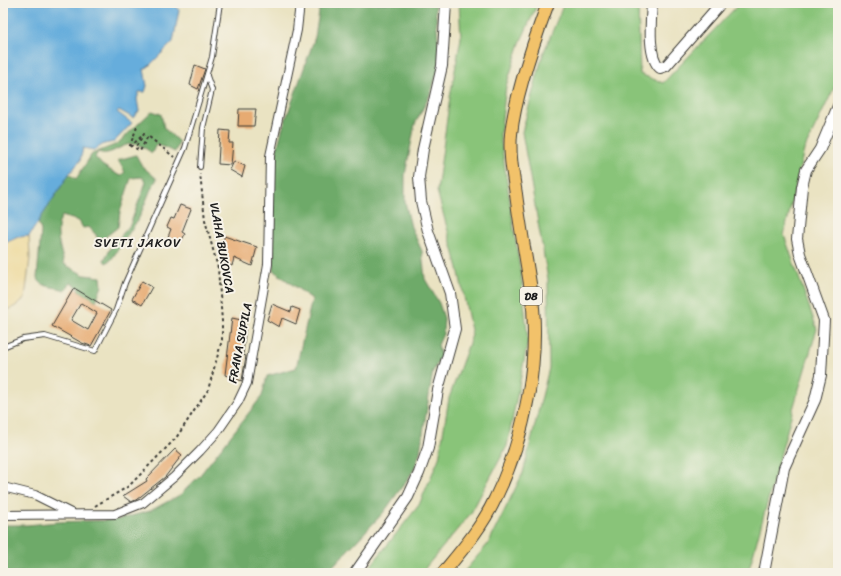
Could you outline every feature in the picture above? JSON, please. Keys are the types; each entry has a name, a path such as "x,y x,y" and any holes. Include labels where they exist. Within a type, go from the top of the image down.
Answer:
{"main road":[{"name":"D8","path":"443,573 475,533 495,500 506,474 524,417 533,374 534,347 531,293 511,160 511,134 519,94 548,3"}],"street":[{"name":"FRANA SUPILA","path":"3,487 35,495 74,515 115,514 143,503 174,477 218,431 238,402 247,383 268,264 270,156 297,30 300,3"},
{"path":"355,573 408,496 419,473 428,448 438,390 455,329 450,293 428,231 421,201 419,176 423,148 442,66 446,3"},
{"path":"652,3 652,53 655,64 660,68 666,66 721,3"},
{"path":"764,573 784,468 815,400 821,375 824,320 800,254 797,239 802,187 806,170 820,149 838,106"},
{"path":"3,515 74,515"}],"lane":[{"path":"3,347 23,339 45,336 94,351 116,310 124,283 184,148 207,76 219,22 220,3"},
{"path":"200,167 203,128 212,90 207,76"}],"path":[{"path":"137,127 129,148 144,134 135,148 140,150 148,136 176,159"},
{"name":"VLAHA BUKOVCA","path":"85,515 98,502 107,500 129,486 176,438 208,390 222,340 222,321 218,268 205,220 200,187 200,167"}],"green space":[{"path":"318,3 435,3 440,64 430,95 415,124 405,175 405,202 411,227 422,251 425,279 439,303 444,318 443,334 438,345 441,357 433,371 420,452 414,470 384,512 331,568 330,573 3,573 3,525 116,520 150,511 180,495 200,475 262,396 267,376 296,368 312,299 274,271 271,172 282,130 315,37 319,12"},
{"path":"459,3 538,3 520,43 506,86 500,135 522,283 528,341 507,446 471,513 421,573 365,573 419,505 439,458 449,398 472,335 458,268 437,191 450,97 461,38"},
{"path":"564,3 638,3 640,74 663,83 740,3 838,3 838,80 804,150 784,235 817,329 793,409 748,573 463,573 488,544 523,473 549,368 548,279 522,132 543,54"},
{"path":"152,111 161,114 164,128 179,142 175,152 156,144 152,153 141,146 132,144 108,153 98,152 95,157 102,165 120,176 125,172 118,160 136,155 142,166 157,179 151,189 139,218 111,260 106,263 104,260 110,249 130,225 146,182 142,177 131,178 120,212 118,227 99,242 96,235 89,227 83,228 79,221 62,216 59,221 58,240 64,264 84,275 101,277 102,286 96,301 78,290 79,288 71,283 65,290 42,284 37,278 41,231 38,222 69,174 76,179 92,154 117,144"}],"sand":[{"path":"29,236 30,258 25,298 14,307 3,312 3,244 18,237"}],"water":[{"path":"3,3 174,3 179,10 173,42 146,69 144,69 147,86 145,92 139,92 137,99 139,111 133,118 119,110 117,112 132,123 114,142 104,144 94,150 83,148 80,161 69,174 29,236 18,237 3,244"}],"building":[{"path":"195,65 205,69 198,89 190,85"},
{"path":"239,109 256,109 254,126 238,126"},
{"path":"220,130 230,131 229,143 233,143 231,165 218,164"},
{"path":"234,161 245,166 242,177 230,170"},
{"path":"180,205 191,209 182,232 185,234 181,242 168,237 171,229 167,227 171,218 174,219"},
{"path":"224,236 257,247 252,266 234,258 232,266 220,259"},
{"path":"142,281 152,287 142,305 132,299"},
{"path":"74,288 111,310 91,346 82,343 52,326","holes":["81,303 97,313 88,330 71,320"]},
{"path":"272,304 291,312 292,307 300,310 296,324 282,318 279,327 267,320"},
{"path":"232,318 246,321 243,355 246,356 242,381 225,375"},
{"path":"175,449 182,455 165,477 136,500 131,502 123,496 147,481 146,479"}],"district":[{"name":"SVETI JAKOV","path":"138,242"}]}
